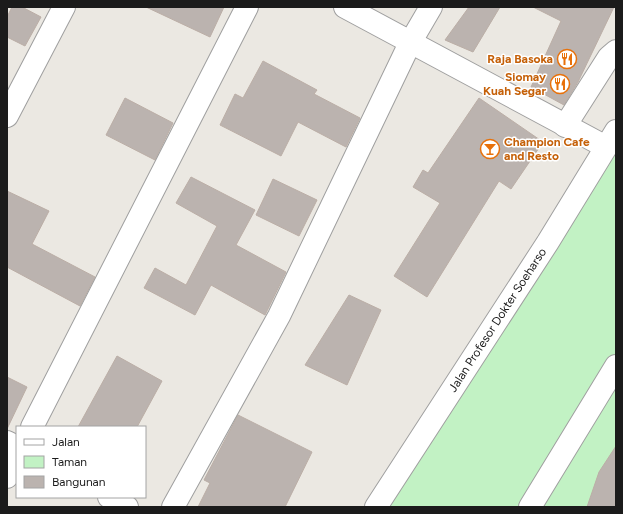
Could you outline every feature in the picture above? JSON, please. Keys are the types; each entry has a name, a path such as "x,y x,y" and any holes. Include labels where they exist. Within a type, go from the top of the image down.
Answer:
{"street":[{"path":"7,116 64,7"},
{"path":"33,426 247,7"},
{"path":"173,507 279,316 410,43 431,7"},
{"path":"357,10 410,43 565,126 611,139"},
{"path":"565,126 609,57 616,51"},
{"name":"Jalan Profesor Dokter Soeharso","path":"376,507 536,261 611,139"},
{"path":"530,507 616,366"},
{"path":"7,442 16,446"},
{"path":"7,478 16,461"},
{"path":"111,498 127,507"}],"green space":[{"path":"616,141 616,507 382,507"}],"building":[{"path":"12,7 22,7 41,17 25,46 7,37 7,17"},
{"path":"146,7 224,7 210,37"},
{"path":"469,7 500,7 473,52 445,40"},
{"path":"533,7 614,7 578,82 564,105 531,87 561,21"},
{"path":"263,61 317,90 314,94 360,118 346,147 298,122 281,156 220,125 235,94 243,98"},
{"path":"125,98 173,123 155,160 106,135"},
{"path":"479,98 543,142 511,189 499,181 427,297 394,276 440,203 413,187 423,170 428,173"},
{"path":"191,177 255,210 236,245 286,272 265,315 211,285 195,315 144,288 155,268 186,285 217,226 176,203"},
{"path":"273,179 317,200 299,236 256,215"},
{"path":"7,191 49,211 32,244 95,277 80,306 7,267"},
{"path":"349,295 381,310 347,385 305,365"},
{"path":"117,356 162,381 138,426 79,426"},
{"path":"7,377 27,387 7,429"},
{"path":"238,415 312,452 285,507 198,507 210,483 204,480"},
{"path":"616,446 616,507 587,507 599,472"}],"place":[{"name":"Raja Basoka","path":"567,59"},
{"name":"Siomay Kuah Segar","path":"560,84"},
{"name":"Champion Cafe and Resto","path":"490,149"}]}
